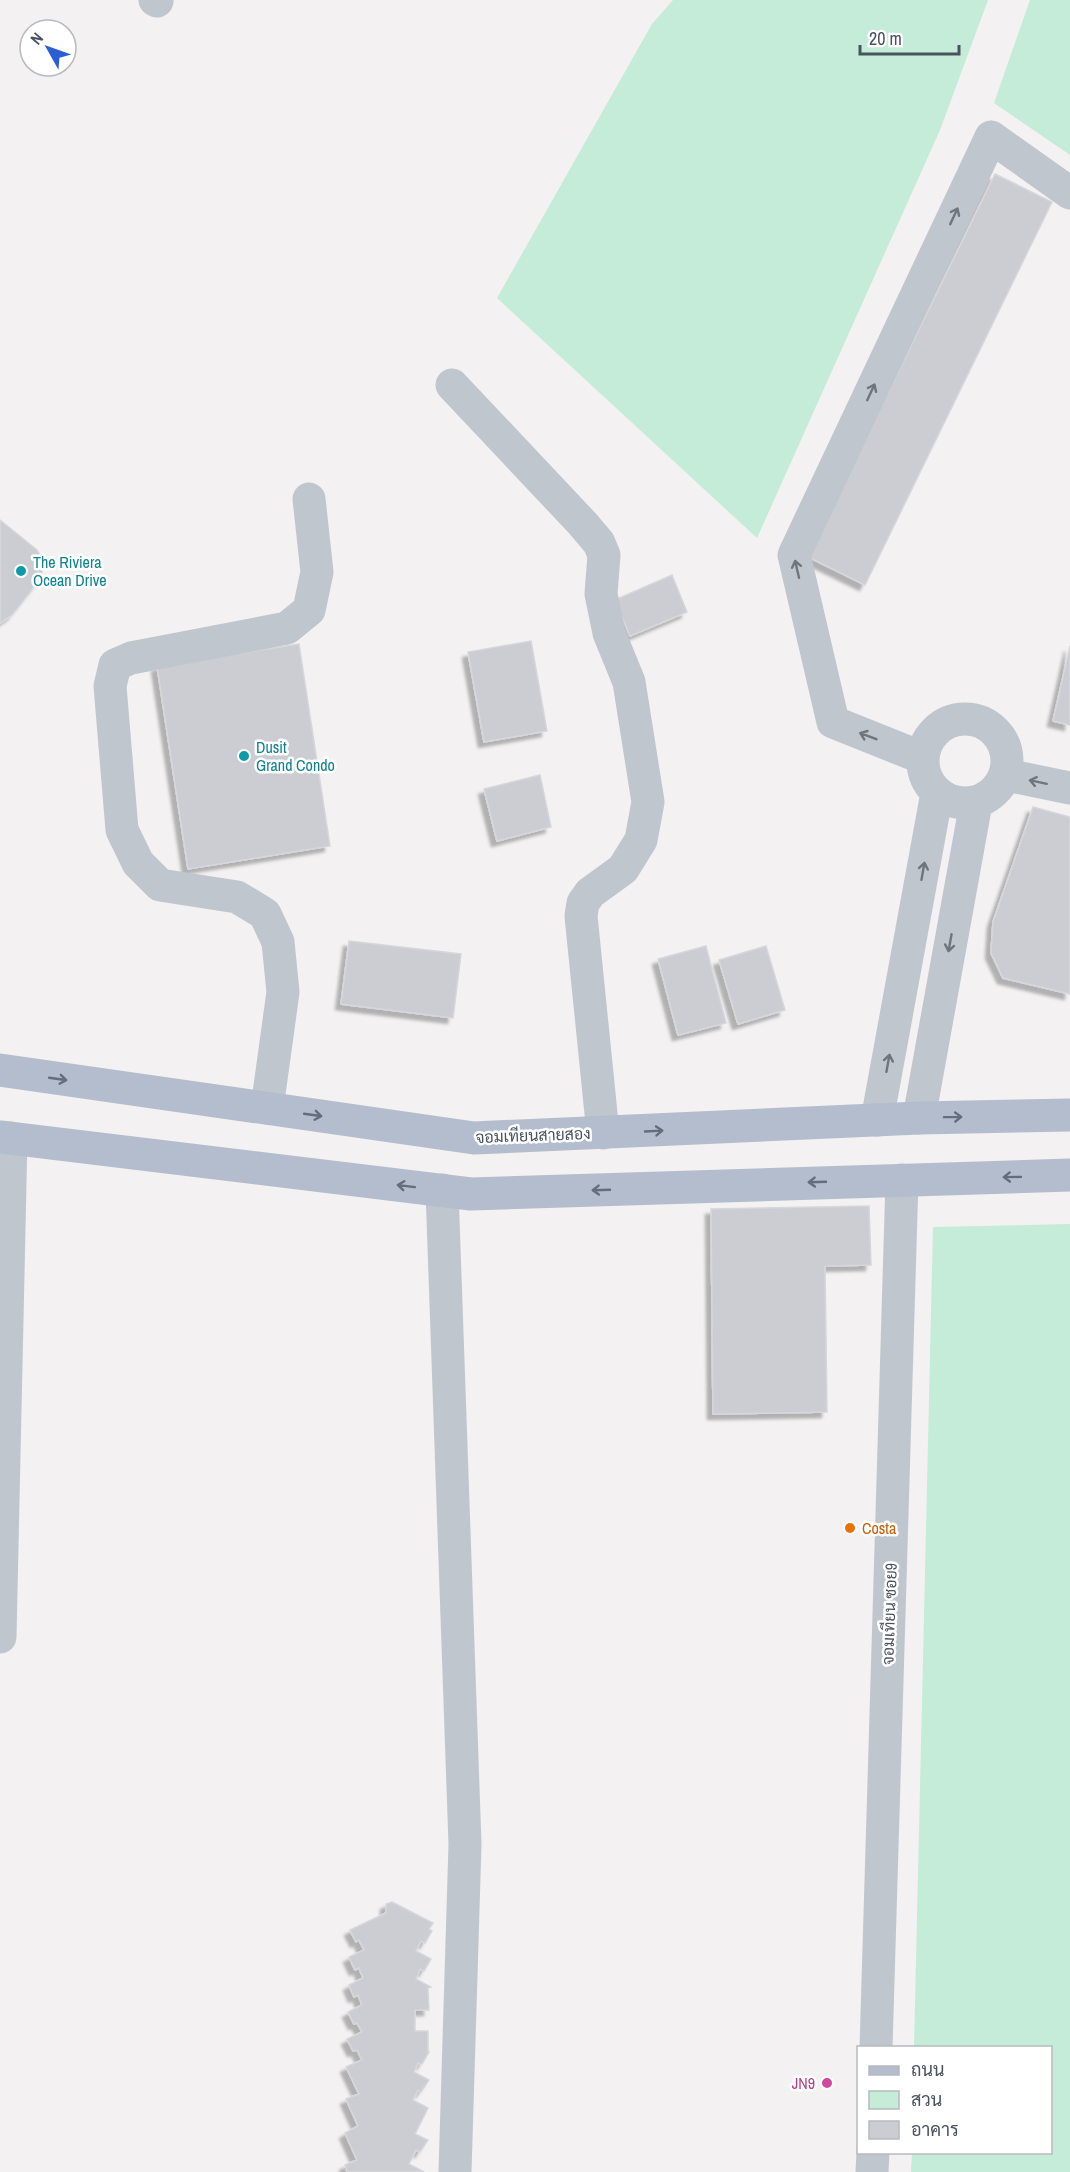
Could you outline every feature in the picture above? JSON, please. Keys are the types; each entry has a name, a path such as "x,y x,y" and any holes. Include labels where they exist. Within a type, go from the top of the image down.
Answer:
{"main road":[{"name":"จอมเทียนสายสอง","path":"0,1070 474,1138 919,1118 1070,1115"},
{"path":"5,1137 471,1194 1070,1175"}],"street":[{"path":"923,758 833,722 794,555 991,137 1070,193"},
{"path":"452,385 583,524 599,543 604,555 601,594 609,633 629,682 648,802 641,840 623,869 590,893 583,903 581,916 603,1133"},
{"path":"267,1108 283,992 278,942 265,914 237,897 160,885 138,863 123,830 110,686 115,665 131,658 287,628 309,610 317,572 309,499"},
{"path":"962,718 985,723 1004,742 1008,761 1006,775 993,794 976,802 951,802 937,793 926,779 923,758 927,741 944,724 962,718"},
{"path":"1006,775 1070,789"},
{"path":"877,1120 937,793"},
{"path":"919,1118 976,802"},
{"path":"0,1636 5,1137"},
{"name":"จอมเทียน ซอย9","path":"876,2046 902,1180"},
{"path":"442,1190 465,1844 455,2172"},
{"path":"872,2172 873,2154"}],"green space":[{"path":"673,0 988,0 940,130 757,538 497,298 652,24"},
{"path":"1030,0 1070,0 1070,155 994,103"},
{"path":"1070,1224 1070,2172 911,2172 912,2154 1052,2154 1052,2046 914,2046 933,1227"}],"building":[{"path":"995,174 1052,202 865,585 808,557"},
{"name":"The Riviera Ocean Drive","path":"0,520 37,550 43,569 39,581 12,615 0,623"},
{"path":"672,575 687,612 630,636 615,600"},
{"path":"531,641 547,731 484,742 468,652"},
{"name":"Dusit Grand Condo","path":"299,644 330,846 188,869 157,666"},
{"path":"1070,646 1070,725 1053,721"},
{"path":"540,775 551,827 497,841 484,789"},
{"path":"1033,807 1070,817 1070,994 1003,978 991,953 993,922"},
{"path":"349,941 461,954 453,1018 341,1004"},
{"path":"706,946 726,1023 678,1035 658,959"},
{"path":"766,946 785,1010 738,1024 719,960"},
{"path":"869,1206 871,1265 825,1266 827,1412 713,1414 711,1209"},
{"path":"392,1902 433,1923 429,1929 432,1931 425,1943 421,1941 416,1951 431,1959 424,1971 420,1969 416,1979 431,1987 428,1988 429,2010 415,2010 415,2031 428,2031 429,2052 422,2064 418,2063 414,2072 429,2080 421,2092 418,2090 413,2100 428,2108 415,2134 428,2140 420,2152 416,2150 409,2164 424,2172 347,2172 345,2165 357,2160 345,2133 358,2126 346,2099 359,2094 346,2067 362,2060 357,2050 353,2051 347,2039 362,2032 357,2023 354,2024 348,2012 362,2005 358,1995 354,1997 349,1985 363,1978 359,1968 355,1970 349,1957 364,1950 359,1940 356,1942 350,1930 386,1913 386,1904"}],"place":[{"name":"The Riviera Ocean Drive","path":"21,571"},
{"name":"Dusit Grand Condo","path":"244,756"},
{"name":"Costa","path":"850,1528"},
{"name":"JN9","path":"827,2083"}]}
